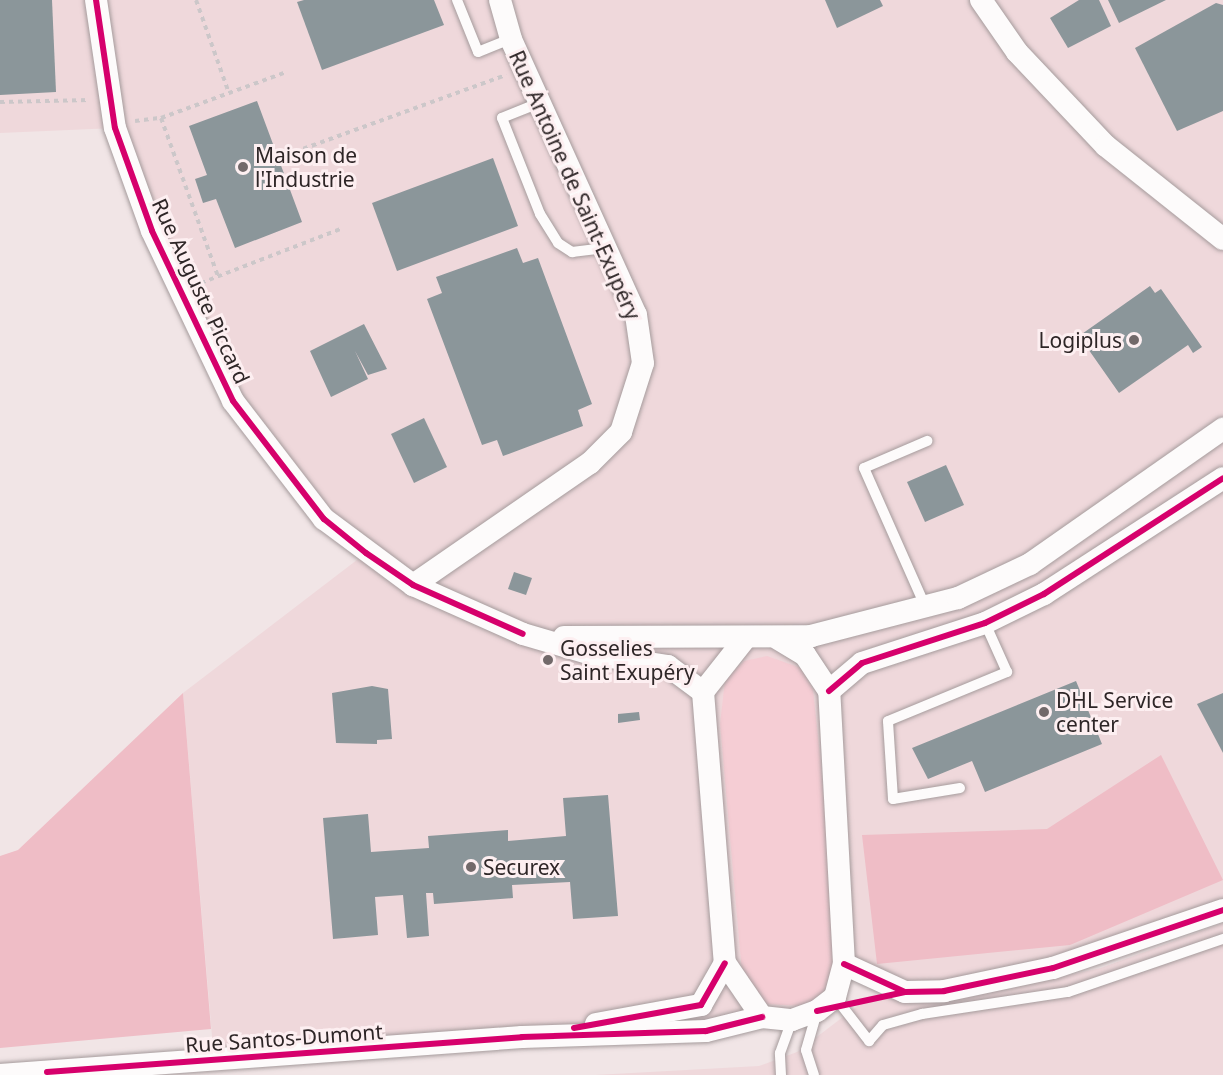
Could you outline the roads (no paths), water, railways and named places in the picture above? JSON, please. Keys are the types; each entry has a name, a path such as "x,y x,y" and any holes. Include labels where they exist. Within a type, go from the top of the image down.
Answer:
{"street":[{"name":"Rue Auguste Piccard","path":"96,0 115,128 179,292 233,401 271,456 324,519 413,585 523,634 591,654 654,661 703,692"},
{"name":"Rue Antoine de Saint-Exupéry","path":"413,585 590,463 621,432 643,363 636,315 511,39 501,0"},
{"path":"981,0 1017,52 1106,146 1223,239"},
{"name":"Rue Auguste Piccard","path":"523,634 778,639 926,608 1030,564 1223,429"},
{"path":"829,691 862,663 985,623 1044,594 1223,478"},
{"path":"778,639 805,655 829,691 844,964 835,997 817,1011 792,1020"},
{"path":"744,640 703,692 725,963 762,1017"},
{"path":"844,964 905,992 944,991 1053,968 1223,910"},
{"name":"Rue Santos-Dumont","path":"522,1038 701,1005 725,963"},
{"name":"Rue Santos-Dumont","path":"0,1075 522,1038 706,1031 762,1017 792,1020"}],"lane":[{"path":"457,0 477,52 511,39"},
{"path":"539,103 502,118 540,214 558,243 572,252 605,248"},
{"path":"926,608 864,468 927,441"},
{"path":"960,788 893,800 888,721 1007,672 985,623"},
{"path":"835,997 869,1041 883,1025 922,1014 1068,992 1223,939"},
{"path":"814,1075 806,1050 817,1011"},
{"path":"781,1075 780,1053 792,1020"}],"place":[{"name":"Maison de l'Industrie","path":"243,167"},
{"name":"Logiplus","path":"1134,340"},
{"name":"Gosselies Saint Exupéry","path":"548,660"},
{"name":"DHL Service center","path":"1044,712"},
{"name":"Securex","path":"471,867"}]}
